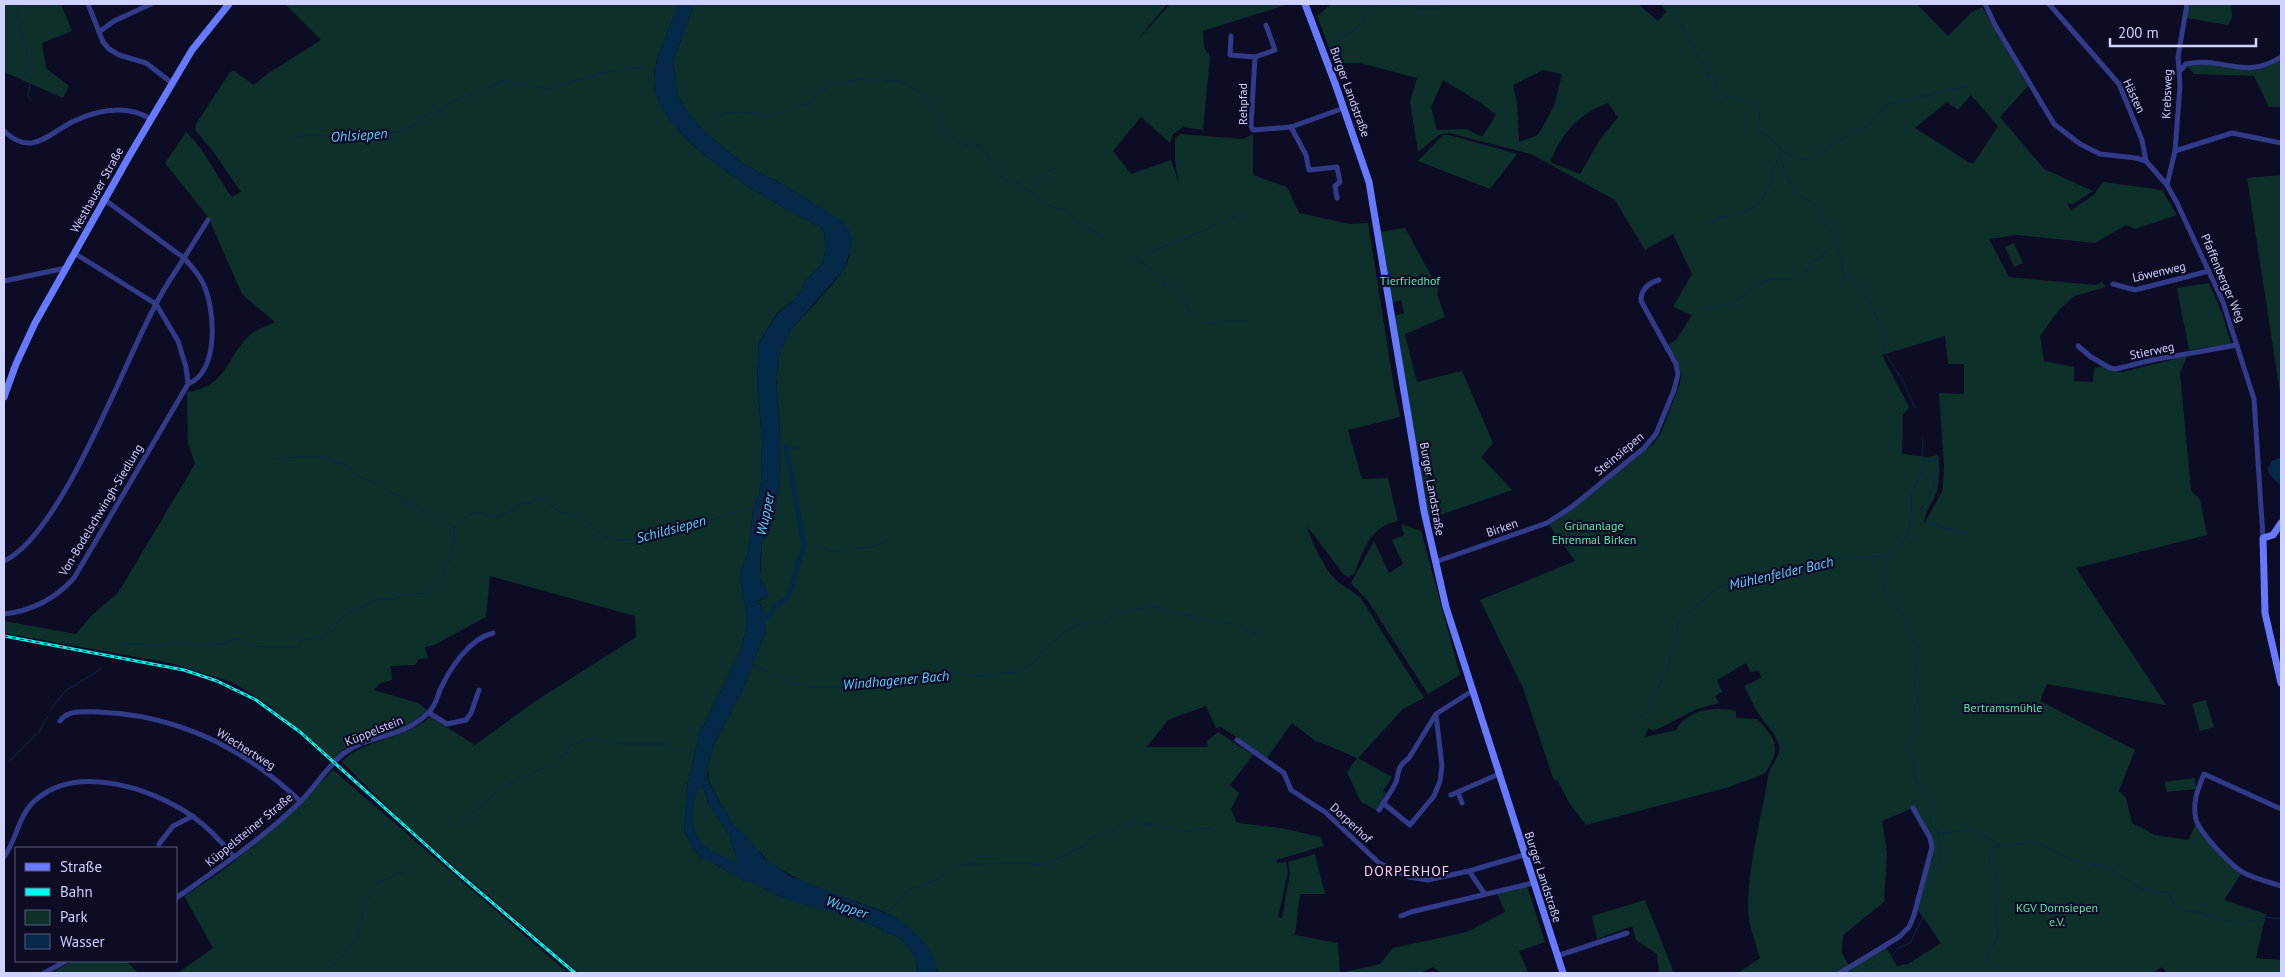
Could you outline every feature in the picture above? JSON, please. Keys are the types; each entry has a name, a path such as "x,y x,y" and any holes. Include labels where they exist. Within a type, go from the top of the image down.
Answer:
{"main road":[{"name":"Westhauser Straße","path":"4,397 25,343 150,119 200,38 229,4"},
{"name":"Burger Landstraße","path":"1305,4 1344,108 1369,182 1424,511 1446,607 1562,973"},
{"path":"2263,538 2273,535 2281,523"},
{"name":"Pfaffenberger Weg","path":"2263,538 2265,614 2281,683"}],"street":[{"path":"88,4 99,32 109,49 119,55 146,63 172,82"},
{"path":"99,32 114,21 151,4"},
{"path":"1985,4 1995,25 2054,124 2080,144 2100,154 2140,158 2146,161"},
{"name":"Hästen","path":"2049,4 2119,84 2142,140 2146,161"},
{"name":"Krebsweg","path":"2167,185 2175,151 2180,43 2187,4"},
{"path":"1231,36 1230,55 1255,57 1275,50 1266,25"},
{"path":"2179,72 2184,65 2192,62 2212,62 2251,69 2267,65 2281,56"},
{"name":"Rehpfad","path":"1255,57 1252,129 1291,127 1344,108"},
{"path":"4,131 20,142 40,142 72,123 105,111 136,111 150,119"},
{"path":"1291,127 1306,155 1309,170 1337,167 1340,182 1335,186 1337,198"},
{"path":"2175,151 2232,133 2281,143"},
{"name":"Pfaffenberger Weg","path":"2146,161 2167,185 2209,270 2223,302 2254,399 2263,538"},
{"name":"Von-Bodelschwingh-Siedlung","path":"4,614 22,611 44,603 74,578 188,384 197,379 205,366 211,346 211,306 203,282 196,271 184,258 105,200"},
{"path":"4,561 21,551 30,542 60,497 96,430 156,304 208,220"},
{"path":"74,253 156,304 178,340 186,367 188,384"},
{"path":"4,281 66,268"},
{"name":"Löwenweg","path":"2113,284 2136,290 2209,270"},
{"name":"Steinsiepen","path":"1573,506 1651,442 1676,387 1678,374 1676,364 1641,301 1646,286 1659,280"},
{"name":"Stierweg","path":"2078,346 2091,357 2110,368 2116,369 2152,360 2237,345"},
{"name":"Birken","path":"1435,562 1547,523 1573,506"},
{"name":"Küppelstein","path":"328,770 341,756 361,745 402,732 429,713 462,653 479,639 493,633"},
{"path":"429,713 447,724 466,720 479,690"},
{"path":"1379,810 1397,780 1396,773 1402,763 1409,758 1436,714 1467,692 1472,691"},
{"name":"Wiechertweg","path":"60,721 68,714 96,712 142,717 179,726 215,740 250,760 280,783 300,802"},
{"path":"1383,803 1410,825 1434,796 1440,782 1442,770 1436,714"},
{"name":"Dorperhof","path":"1237,740 1284,773 1291,790 1321,809 1379,863 1421,880 1469,871 1524,855"},
{"name":"Küppelsteiner Straße","path":"178,897 272,827 300,802 328,770"},
{"path":"1451,795 1498,774"},
{"path":"2281,808 2204,774 2198,788 2195,810 2196,820 2203,833 2242,872 2281,886"},
{"path":"4,857 22,816 29,806 47,791 70,784 96,782 137,790 167,801 193,816 214,834 233,856"},
{"path":"1458,792 1462,803"},
{"path":"1840,973 1898,937 1909,927 1932,847 1930,838 1913,808"},
{"path":"159,844 173,826 193,816"},
{"path":"1469,871 1484,893"},
{"path":"1402,916 1484,893 1533,883"},
{"path":"1557,956 1627,933"},
{"path":"44,973 64,962"}],"green space":[{"path":"4,4 61,4 72,31 42,43 46,68 69,86 63,98 4,72"},
{"path":"285,4 677,4 655,71 654,81 659,103 673,125 694,146 720,167 747,186 820,227 824,232 826,250 822,264 805,281 802,290 795,299 777,313 759,342 757,379 762,442 761,481 759,495 753,509 749,548 740,576 747,618 745,633 741,650 699,735 687,786 684,831 701,859 706,859 746,882 752,882 776,895 842,913 881,929 884,933 897,936 913,953 916,960 916,973 579,973 403,822 342,762 350,754 407,731 430,717 475,745 534,702 636,637 635,616 490,576 486,617 434,645 425,647 428,658 419,659 415,665 391,666 392,680 380,683 374,690 418,703 427,710 403,728 348,746 334,760 269,705 232,682 170,663 4,633 4,621 76,634 91,616 118,593 195,464 188,443 187,392 201,389 212,383 227,367 245,340 254,332 275,322 242,294 208,217 165,163 186,132 205,155 232,197 241,192 215,154 195,130 196,124 230,72 234,71 254,85 267,74 321,40"},
{"path":"694,4 1167,4 1137,41 1170,4 1289,4 1203,31 1204,47 1210,57 1203,130 1183,127 1173,134 1170,143 1141,117 1113,151 1131,174 1171,160 1179,184 1175,161 1175,138 1180,134 1243,139 1253,134 1253,175 1287,187 1299,213 1350,224 1368,223 1400,417 1348,430 1362,479 1388,478 1398,521 1388,524 1374,534 1365,548 1354,574 1348,577 1344,575 1307,526 1323,563 1337,581 1360,597 1424,698 1403,709 1358,758 1392,777 1383,791 1386,793 1376,810 1361,802 1347,772 1357,758 1314,740 1292,723 1267,758 1221,727 1216,728 1206,706 1168,720 1147,747 1208,747 1207,741 1218,732 1253,755 1230,785 1239,793 1231,809 1237,823 1282,828 1320,837 1324,846 1276,860 1277,863 1286,862 1288,872 1278,918 1282,918 1290,873 1288,862 1315,854 1325,894 1300,894 1295,935 1338,943 1340,973 938,973 938,970 895,917 809,885 771,864 733,825 708,780 707,769 714,744 742,692 766,630 761,605 757,601 768,598 766,588 760,579 762,541 768,533 780,483 781,445 776,376 779,363 778,357 791,330 845,268 850,254 827,212 789,188 744,164 708,135 689,115 678,95 673,62"},
{"path":"1331,4 1638,4 1658,21 1666,12 1661,4 1917,4 1948,36 1972,12 1982,7 2028,86 2000,117 2044,169 2093,191 2073,204 2067,203 2071,210 2094,195 2103,182 2162,190 2177,215 2135,229 2126,225 2095,243 2017,235 1989,239 2009,277 2095,285 2102,282 2106,287 2074,296 2058,311 2040,336 2044,361 2074,367 2074,381 2093,382 2094,368 2103,366 2116,372 2122,372 2187,356 2180,373 2191,491 2200,499 2207,535 2076,568 2166,705 2047,684 2040,701 2135,750 2119,791 2126,798 2132,823 2155,835 2188,840 2196,824 2201,835 2241,874 2224,900 2266,914 2256,958 2281,960 2281,973 2167,973 2162,967 2152,973 1860,973 1858,971 1855,973 1738,973 1760,958 1749,921 1750,876 1769,773 1779,750 1776,737 1758,713 1744,686 1761,678 1759,671 1750,672 1746,663 1717,680 1722,692 1715,696 1719,703 1697,709 1654,731 1648,728 1645,737 1676,730 1687,717 1695,713 1711,709 1736,711 1736,718 1757,719 1773,739 1775,751 1770,765 1764,774 1729,787 1586,825 1552,775 1523,688 1480,600 1575,561 1549,525 1599,488 1654,443 1661,433 1680,383 1681,374 1677,359 1667,346 1677,339 1692,315 1673,307 1692,274 1673,234 1645,250 1615,200 1531,154 1449,133 1439,135 1418,152 1410,102 1417,78 1360,63 1335,63 1317,16","holes":["1543,70 1562,74 1554,106 1538,135 1519,142 1517,103 1513,85","1443,80 1481,103 1496,115 1482,137 1466,129 1437,130 1431,107","1971,95 1998,126 1974,163 1970,163 1915,128 1947,102 1958,110","1608,103 1618,117 1601,138 1580,174 1550,162 1560,142 1572,126 1579,119","1945,336 1948,364 1964,364 1964,394 1939,393 1944,466 1943,484 1942,492 1924,523 1938,487 1939,459 1938,455 1927,457 1902,454 1903,415 1909,407 1882,355","1915,807 1934,845 1918,910 1941,943 1908,964 1897,966 1886,947 1850,968 1842,953 1843,935 1884,902 1887,853 1882,821"]},
{"path":"2190,4 2231,4 2232,18 2228,25 2186,18"},
{"path":"2281,59 2281,107 2269,107 2254,76 2194,74 2187,65 2211,65 2247,70 2270,66"},
{"path":"1443,135 1517,154 1490,189 1418,161"},
{"path":"2281,175 2281,399 2247,178"},
{"name":"Tierfriedhof","path":"1405,228 1438,288 1437,294 1445,317 1405,334 1417,382 1462,371 1493,443 1481,457 1512,490 1429,519 1394,316 1404,313 1401,300 1392,303 1381,232"},
{"path":"2014,243 2023,263 2014,267 2005,247"},
{"path":"2209,283 2222,313 2231,344 2189,350 2177,288"},
{"path":"1401,524 1421,531 1460,675 1428,694 1368,601 1351,583 1374,541 1389,573 1403,564 1392,540 1404,535"},
{"path":"2206,700 2214,727 2200,731 2192,704"},
{"path":"333,770 568,973 178,973 213,948 184,896 205,883 262,838"},
{"path":"2195,778 2196,789 2166,792 2165,782"},
{"path":"700,787 703,787 708,803 729,835 738,862 710,850 698,838 694,830 693,809 695,795"},
{"path":"1527,886 1545,942 1519,951 1528,973 1441,973 1433,967 1420,973 1340,973 1380,964 1393,948 1467,932 1505,912 1497,893"},
{"path":"1645,900 1673,973 1659,973 1657,954 1636,940 1632,926 1597,939 1592,916"},
{"path":"71,962 127,962 138,973 51,973"}],"water":[{"name":"Wupper","path":"677,4 694,4 673,62 678,95 689,115 708,135 744,164 789,188 842,221 849,230 853,241 845,268 791,330 778,357 779,363 776,376 781,445 780,483 775,514 768,533 762,541 760,579 769,593 768,598 757,601 766,612 766,630 742,692 714,744 707,769 708,781 733,825 747,837 764,858 792,877 895,917 911,929 927,945 934,958 938,973 916,973 917,967 913,953 897,936 884,933 881,929 855,919 801,904 774,894 757,885 746,882 706,859 701,859 684,831 687,786 699,735 741,650 745,633 747,618 740,576 749,548 753,509 759,495 761,481 762,442 757,379 759,342 778,313 795,299 802,290 805,281 822,264 826,250 824,232 820,227 747,186 694,146 673,125 659,103 654,81 660,52","holes":["700,787 703,787 708,803 729,835 738,862 710,850 698,838 694,830 693,809 695,797"]},
{"path":"2281,458 2281,486 2269,474 2268,468 2272,461"}],"waterway":[{"path":"1333,43 1358,27 1366,12 1372,6 1378,4"},
{"path":"1382,4 1410,7"},
{"path":"1417,8 1443,8 1450,4"},
{"path":"1674,4 1686,34 1702,62 1706,63 1709,69 1708,75 1712,76 1717,90 1723,95 1752,101 1757,106 1759,115 1758,129 1780,147 1780,156 1786,175 1797,193 1819,208 1824,221 1834,235 1846,279 1852,278 1873,309 1881,328 1882,348 1904,383 1915,408"},
{"path":"17,6 17,18 20,22 20,32 23,34 28,59 25,75 30,81 28,96 31,100"},
{"name":"Ohlsiepen","path":"482,90 503,81 548,89 606,72 643,67"},
{"name":"Ohlsiepen","path":"648,68 657,69"},
{"path":"703,130 727,113 777,114 810,103 815,94 836,82 845,83 863,78 873,83 880,79 902,82 920,93 935,108 940,126 944,132 967,146 981,146 995,167"},
{"path":"1801,160 1818,154 1846,136 1867,126 1876,118 1885,105 1968,86"},
{"name":"Ohlsiepen","path":"295,137 309,135 352,137 398,132 417,123 420,118 473,94"},
{"path":"1780,148 1793,158"},
{"path":"1710,223 1751,209 1757,205 1766,193 1780,155"},
{"path":"1031,191 1049,171 1058,167"},
{"path":"997,171 1007,182 1014,181 1050,206 1067,211 1073,218 1103,237 1106,242"},
{"path":"1142,262 1155,250 1190,237 1243,213"},
{"path":"1703,308 1730,305 1757,286 1772,279 1789,279 1808,270 1811,261 1821,258 1826,250 1836,244"},
{"path":"1131,257 1139,260 1164,279 1164,283 1171,286 1187,301 1187,308 1194,314"},
{"path":"1206,323 1247,320"},
{"path":"1865,973 1891,957 1897,949 1910,943 1926,911 1927,891 1939,867 1941,852 1938,832 1930,820 1933,805 1913,776 1913,761 1907,748 1914,738 1913,713 1918,696 1913,680 1920,653 1911,638 1904,614 1885,592 1884,584 1887,580 1884,575 1888,571 1886,561 1894,549 1902,544 1907,533 1912,513 1911,495 1922,472 1923,439"},
{"path":"760,620 770,616 775,606 788,598 804,545 786,447"},
{"path":"781,448 805,448"},
{"path":"275,459 308,456 328,458 343,463 360,477 372,481 378,486"},
{"path":"1922,513 1921,507 1925,504 1931,493 1939,457 1932,461 1923,460"},
{"path":"387,491 404,497 404,502 437,517"},
{"name":"Schildsiepen","path":"123,643 160,646 169,643 187,643 206,646 222,644 239,638 253,646 299,646 302,639 319,638 334,630 340,620 350,612 365,605 384,598 394,600 401,595 428,593 445,572 445,567 453,556 452,549 455,545 454,527 473,514 478,513 487,516 490,514 496,517 513,510 523,502 528,504 537,498 559,511 582,517 605,537 622,540 659,535 753,507"},
{"path":"1926,519 1930,523 1969,534"},
{"path":"444,521 454,527"},
{"path":"814,546 832,551 873,547 889,539"},
{"name":"Mühlenfelder Bach","path":"1635,722 1648,711 1666,670 1680,620 1718,587 1811,568 1823,561 1886,556"},
{"name":"Windhagener Bach","path":"809,687 839,687 863,683 915,681 939,673 985,676 1006,672 1017,673 1035,662 1043,650 1071,628 1089,622 1105,622 1117,614 1150,606 1210,621 1231,623 1259,635"},
{"name":"Windhagener Bach","path":"750,667 760,668 801,686"},
{"name":"Schildsiepen","path":"50,711 65,691 101,669"},
{"name":"Schildsiepen","path":"9,761 40,730 48,716"},
{"path":"558,759 566,754 570,745 592,738 621,744 661,744 683,750"},
{"path":"458,826 501,788 549,765"},
{"path":"886,914 908,890 937,880 953,867 966,864 1028,863 1041,865 1087,844 1092,837 1102,835 1132,822 1180,831 1213,829"},
{"path":"1938,832 1941,834 1973,829 2000,846 2036,842 2069,859 2109,868 2141,889 2169,893 2174,904 2187,911 2231,922 2246,923 2265,917 2281,919"},
{"path":"1998,968 1989,963 1987,958 1998,935 1994,898 1998,881 1989,855 1994,847 2000,846"},
{"path":"377,883 403,872 415,862"},
{"path":"324,973 341,958 358,936 365,905 371,893"},
{"path":"1407,973 1413,970"}],"railway":[{"path":"4,636 184,670 217,681 256,700 300,732 454,870 575,973"}],"district":[{"name":"DORPERHOF","path":"1407,871"}],"park label":[{"name":"Grünanlage Ehrenmal Birken","path":"1594,533"},
{"name":"Bertramsmühle","path":"2003,708"},
{"name":"KGV Dornsiepen e.V.","path":"2057,915"}]}
